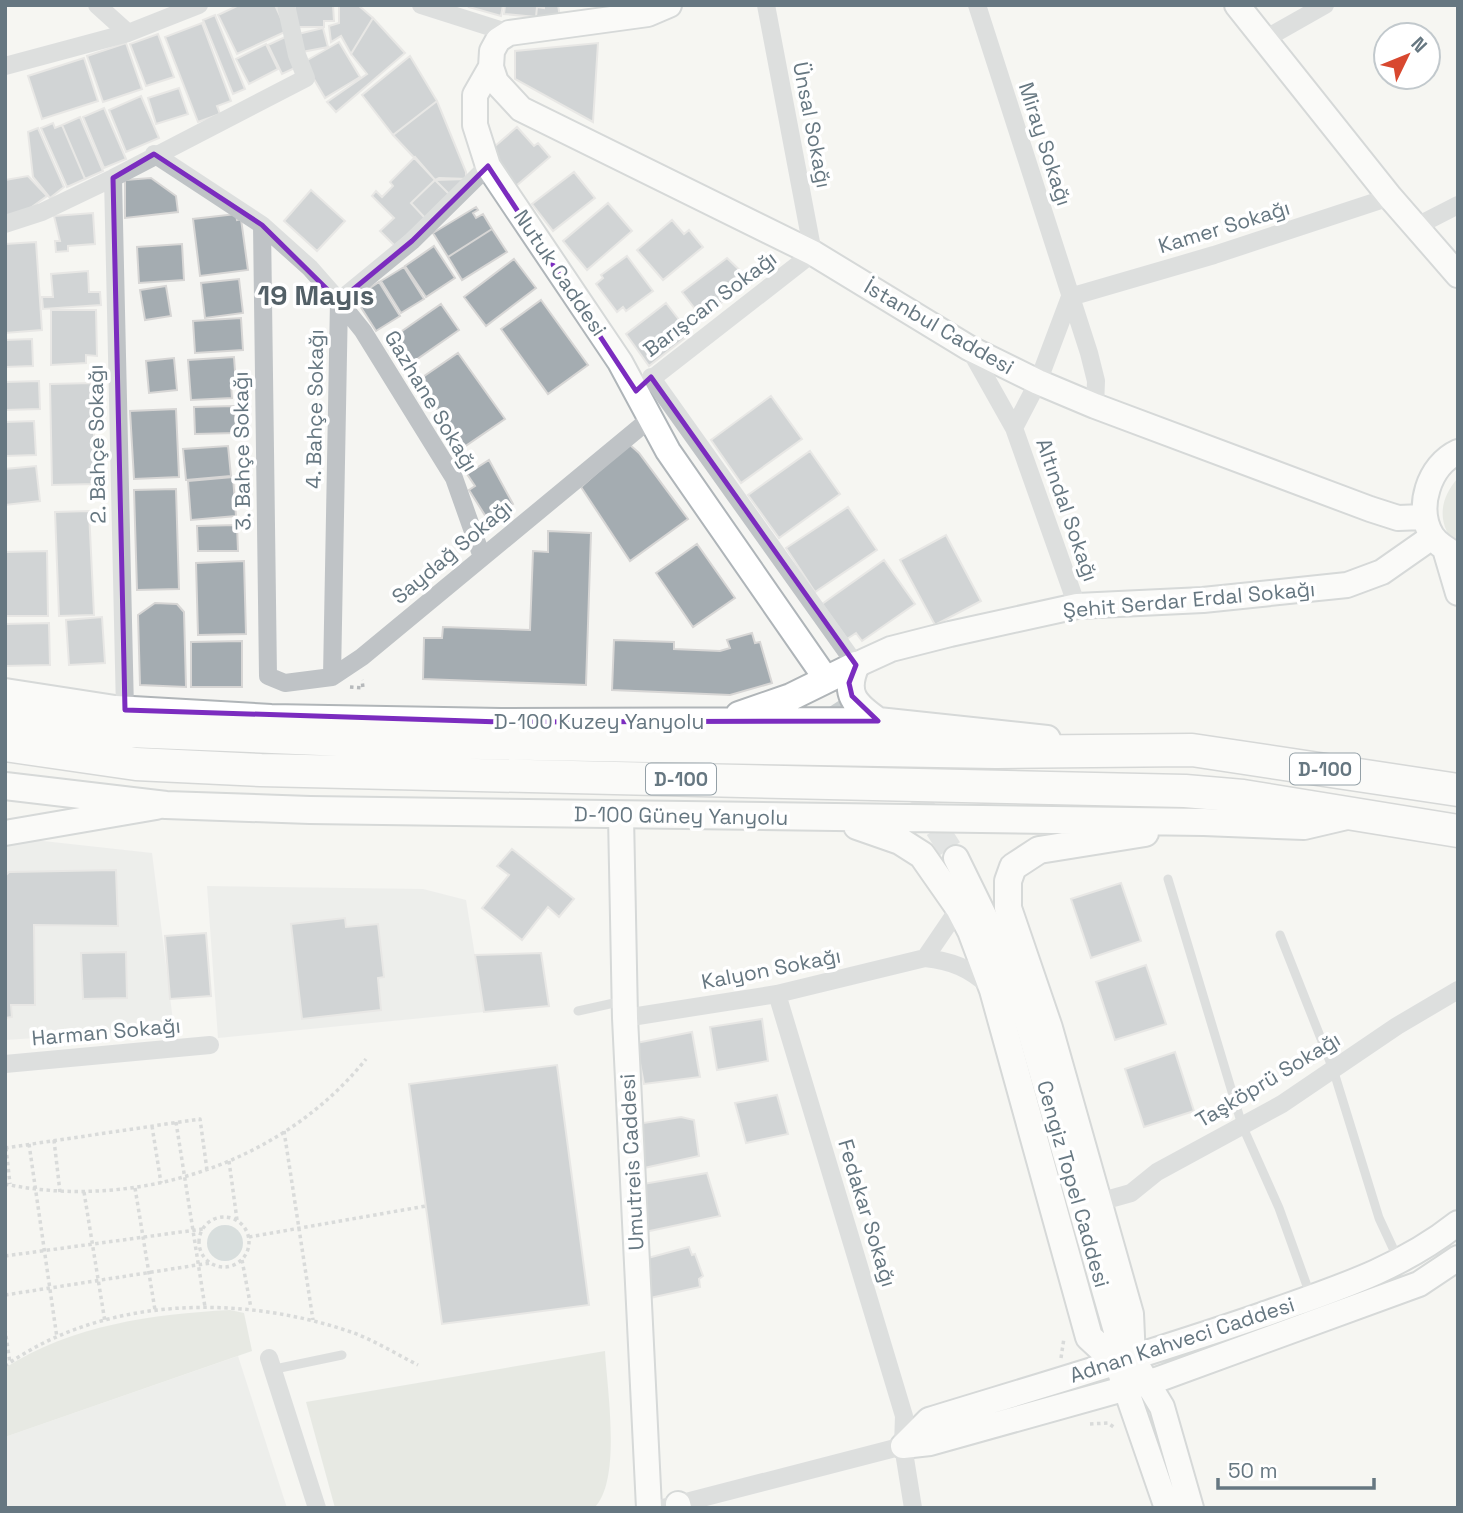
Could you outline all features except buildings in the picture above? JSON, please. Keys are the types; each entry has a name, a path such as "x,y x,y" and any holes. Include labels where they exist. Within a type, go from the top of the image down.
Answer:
{"highway":[{"name":"D-100","path":"5,718 128,731 368,741 996,752 1192,750 1458,790"},
{"name":"D-100","path":"5,745 136,764 261,770 1185,791 1243,796 1458,831"}],"main road":[{"path":"1237,5 1390,197 1458,275"},
{"path":"491,67 492,51 499,40 509,33 655,8"},
{"name":"İstanbul Caddesi","path":"491,67 496,82 520,109 813,253 969,348 1095,407 1398,518 1440,540"},
{"name":"Nutuk Caddesi","path":"491,67 475,94 475,125 488,166 620,362 644,384 651,418 668,451 824,666"},
{"path":"1438,254 1458,287"},
{"path":"1456,450 1442,463 1427,488 1440,540 1458,593"},
{"name":"Şehit Serdar Erdal Sokağı","path":"856,665 891,649 1077,606 1203,600 1347,585 1382,572 1440,540"},
{"path":"856,665 849,683 852,696 860,709 878,721"},
{"path":"716,722 791,697 856,665"},
{"name":"D-100 Kuzey Yanyolu","path":"5,692 125,710 271,718 878,721 1025,737 1192,750"},
{"name":"D-100 Güney Yanyolu","path":"5,786 166,805 621,816 1304,827 1357,813"},
{"path":"5,833 166,805"},
{"name":"Umutreis Caddesi","path":"621,816 625,1010 649,1508"},
{"path":"839,819 900,841 922,855 959,908 993,990 1089,1337 1125,1361 1130,1314 1049,1028 1008,908 1008,881 1013,867 1039,850 1115,840 1184,823"},
{"name":"Cengiz Topel Caddesi","path":"951,860 1006,985 1125,1361 1137,1385 1171,1429 1191,1508"},
{"name":"Adnan Kahveci Caddesi","path":"903,1446 929,1420 1125,1361 1311,1298 1400,1263 1427,1248 1458,1223"},
{"name":"Adnan Kahveci Caddesi","path":"903,1446 930,1443 1137,1385 1419,1284 1458,1258"},
{"path":"1137,1385 1134,1412 1167,1508"}],"street":[{"path":"97,5 128,33"},
{"path":"5,66 128,33 199,5"},
{"path":"5,224 42,212 113,178 154,154 306,78 297,55 286,5"},
{"path":"421,5 452,11 509,33"},
{"name":"Ünsal Sokağı","path":"766,5 813,253"},
{"name":"Miray Sokağı","path":"977,5 1096,381 1095,407"},
{"path":"1265,39 1325,5"},
{"name":"Gazhane Sokağı","path":"154,154 262,225 310,268 340,301 363,331 454,478 482,557"},
{"name":"4. Bahçe Sokağı","path":"332,677 340,301 412,241 488,166"},
{"name":"2. Bahçe Sokağı","path":"113,178 125,710"},
{"name":"Kamer Sokağı","path":"1070,297 1214,255 1390,197"},
{"path":"1415,227 1458,205"},
{"name":"3. Bahçe Sokağı","path":"262,225 268,676"},
{"name":"Barışcan Sokağı","path":"644,384 813,253"},
{"path":"1038,382 1070,297"},
{"name":"Altındal Sokağı","path":"969,348 1014,428 1077,606"},
{"name":"Altındal Sokağı","path":"1014,428 1038,382"},
{"path":"644,384 856,665"},
{"name":"Saydağ Sokağı","path":"268,676 285,684 332,677 362,657 651,418"},
{"path":"925,958 959,908"},
{"name":"Kalyon Sokağı","path":"625,1010 777,994 925,958 946,960 972,970 993,990"},
{"name":"Taşköprü Sokağı","path":"1099,1202 1131,1193 1157,1172 1242,1125 1458,990"},
{"name":"Fedakar Sokağı","path":"777,994 904,1416 903,1446 913,1508"},
{"name":"Harman Sokağı","path":"5,1064 210,1045"},
{"path":"1419,1284 1458,1271"},
{"path":"272,1363 317,1508"},
{"name":"Adnan Kahveci Caddesi","path":"673,1506 903,1446"}],"lane":[{"path":"1168,879 1242,1125 1279,1208 1311,1298"},
{"path":"1280,936 1333,1069 1379,1218 1400,1263"},
{"path":"578,1011 625,1010"},
{"path":"272,1363 342,1355"}],"path":[{"path":"207,1170 200,1119 5,1148 8,1184 36,1190 84,1192 161,1183 207,1170 229,1161 284,1131 341,1087 366,1059"},
{"path":"176,1122 205,1307"},
{"path":"152,1126 161,1183"},
{"path":"284,1131 313,1320"},
{"path":"54,1140 60,1192"},
{"path":"29,1144 57,1338"},
{"path":"5,1295 211,1263 227,1267 242,1259 247,1252 249,1237 237,1220 229,1161"},
{"path":"135,1188 155,1310"},
{"path":"84,1192 105,1321"},
{"path":"249,1237 426,1206"},
{"path":"5,1256 203,1229 219,1217 237,1220"},
{"path":"203,1229 200,1249 211,1263"},
{"path":"242,1259 251,1308"},
{"path":"5,1366 57,1338 105,1321 155,1310 205,1307 251,1308 313,1320 355,1333 418,1365"},
{"path":"5,1329 10,1363"},
{"path":"1057,1366 1064,1337"},
{"path":"1083,1425 1108,1423 1122,1438"}],"highlighted area":[{"path":"154,154 262,225 339,301 412,241 488,166 636,391 651,377 856,665 849,683 852,696 878,721 501,722 125,710 113,178"}],"shaded area":[{"path":"1458,478 1458,547 1446,530 1443,513 1447,495"},
{"path":"16,838 152,853 174,1029 5,1040 5,847"},
{"path":"207,886 423,889 466,900 484,1012 218,1038"},
{"path":"225,1225 238,1230 243,1243 238,1256 225,1261 212,1256 207,1243 212,1230"},
{"path":"230,1310 244,1313 252,1351 5,1437 5,1368 31,1353 58,1341 114,1324"},
{"path":"605,1351 610,1410 610,1456 603,1495 594,1508 335,1508 306,1402"},
{"path":"238,1356 287,1508 5,1508 5,1437"}],"tunnel":[{"path":"820,670 858,728"},
{"path":"878,738 956,858"}],"district":[{"name":"19 Mayıs","path":"316,295"}]}
